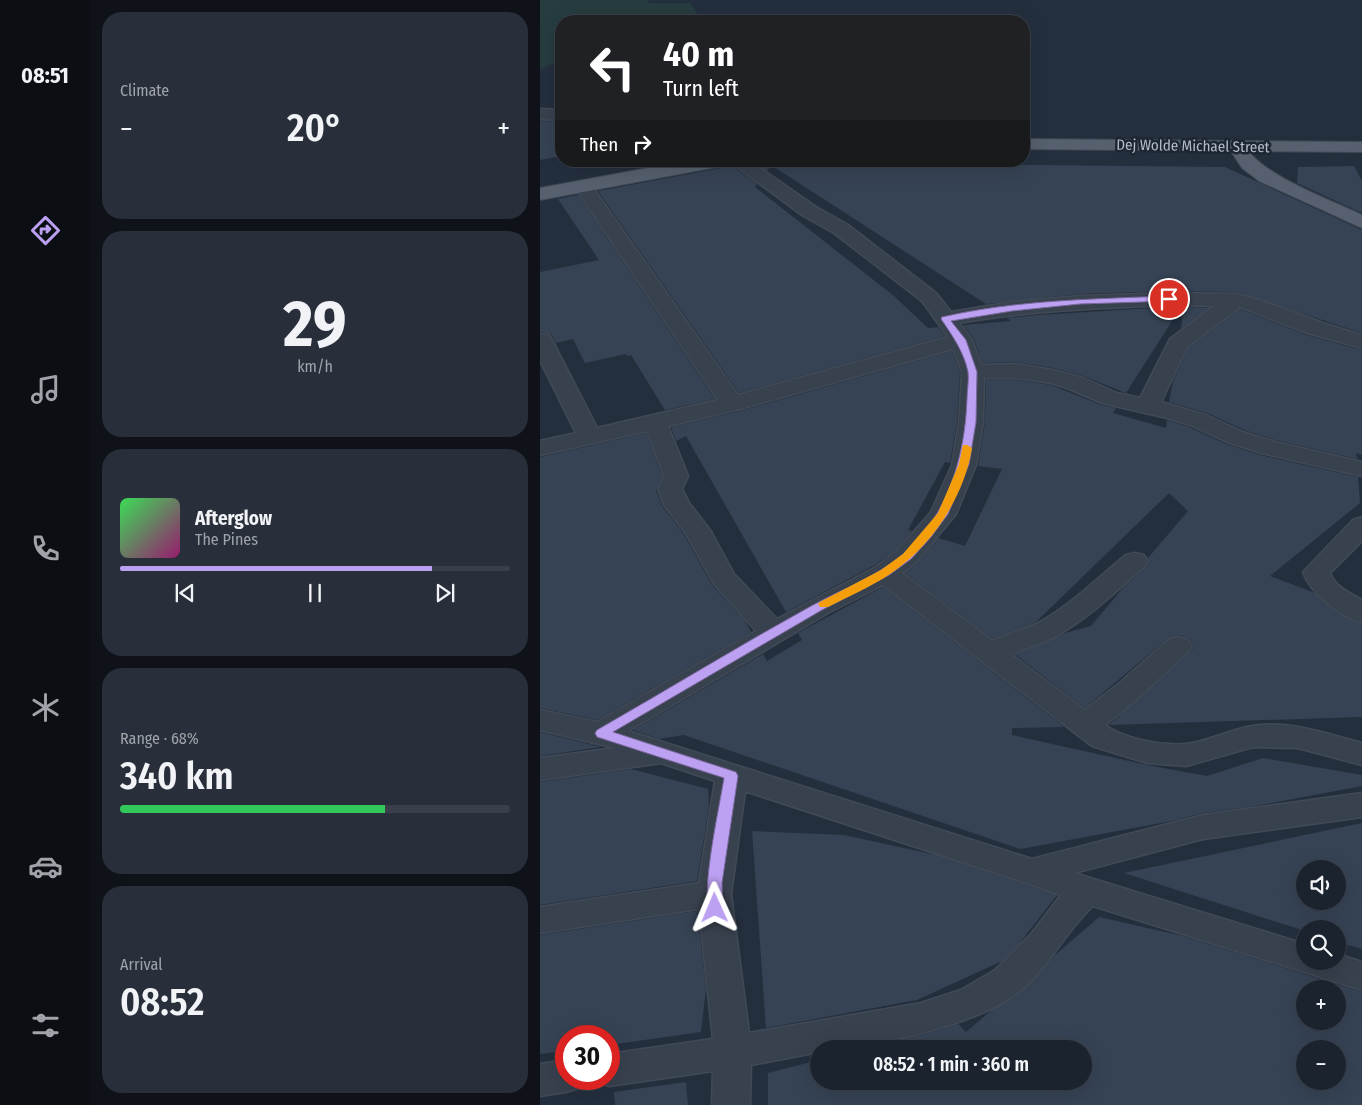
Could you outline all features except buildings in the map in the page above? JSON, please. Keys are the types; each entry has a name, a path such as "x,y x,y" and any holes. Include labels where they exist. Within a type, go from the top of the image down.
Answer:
{"main road":[{"name":"Dej Wolde Michael Street","path":"1030,144 1362,160"},
{"name":"Dej Wolde Michael Street","path":"1030,157 1240,153 1362,147"},
{"path":"1240,153 1252,168 1266,177 1362,222"},
{"path":"540,179 601,167"},
{"path":"540,194 685,167"}],"street":[{"path":"540,114 555,115"},
{"path":"601,733 818,608 885,573 907,556 943,514 964,464 971,422 972,372 961,340 929,297 848,233 809,211 747,167"},
{"path":"583,186 732,404"},
{"path":"945,319 1012,308 1080,302 1169,299 1236,300 1252,304 1315,328 1362,342"},
{"path":"1146,407 1178,344 1190,333 1236,300"},
{"path":"541,340 589,436"},
{"path":"540,448 732,404 961,340"},
{"path":"972,372 1016,371 1053,377 1074,383 1110,398 1198,420 1235,437 1269,448 1362,470"},
{"path":"656,422 676,476 670,489 677,505 698,530 723,578 774,633"},
{"path":"1362,525 1352,538 1316,572 1317,578 1323,586 1362,614"},
{"path":"992,654 1020,639 1046,630 1064,619 1135,561"},
{"path":"885,573 1086,724 1103,739 1146,752 1186,755 1253,736 1298,737 1362,754"},
{"path":"1086,724 1127,692 1178,646"},
{"path":"540,720 601,733 1087,891 1296,955"},
{"path":"540,769 663,753"},
{"path":"731,776 714,894 733,1052 732,1105"},
{"path":"1032,872 1203,827 1362,805"},
{"path":"620,1068 733,1052 921,1018 973,1001 1008,980 1043,944 1069,908 1087,891"},
{"path":"540,920 714,894"},
{"path":"1344,970 1362,976"},
{"path":"540,1080 555,1078"}],"green space":[{"path":"540,0 650,0 646,3 690,3 699,15 555,15 555,62 540,70"}],"slow traffic":[{"path":"824,604 885,573 907,556 943,514 964,464 967,448"}],"route":[{"path":"715,908 715,883 731,776 601,733 818,608 885,573 907,556 927,534 943,514 964,464 971,422 972,372 961,340 945,319 1012,308 1080,302 1169,299"}]}
